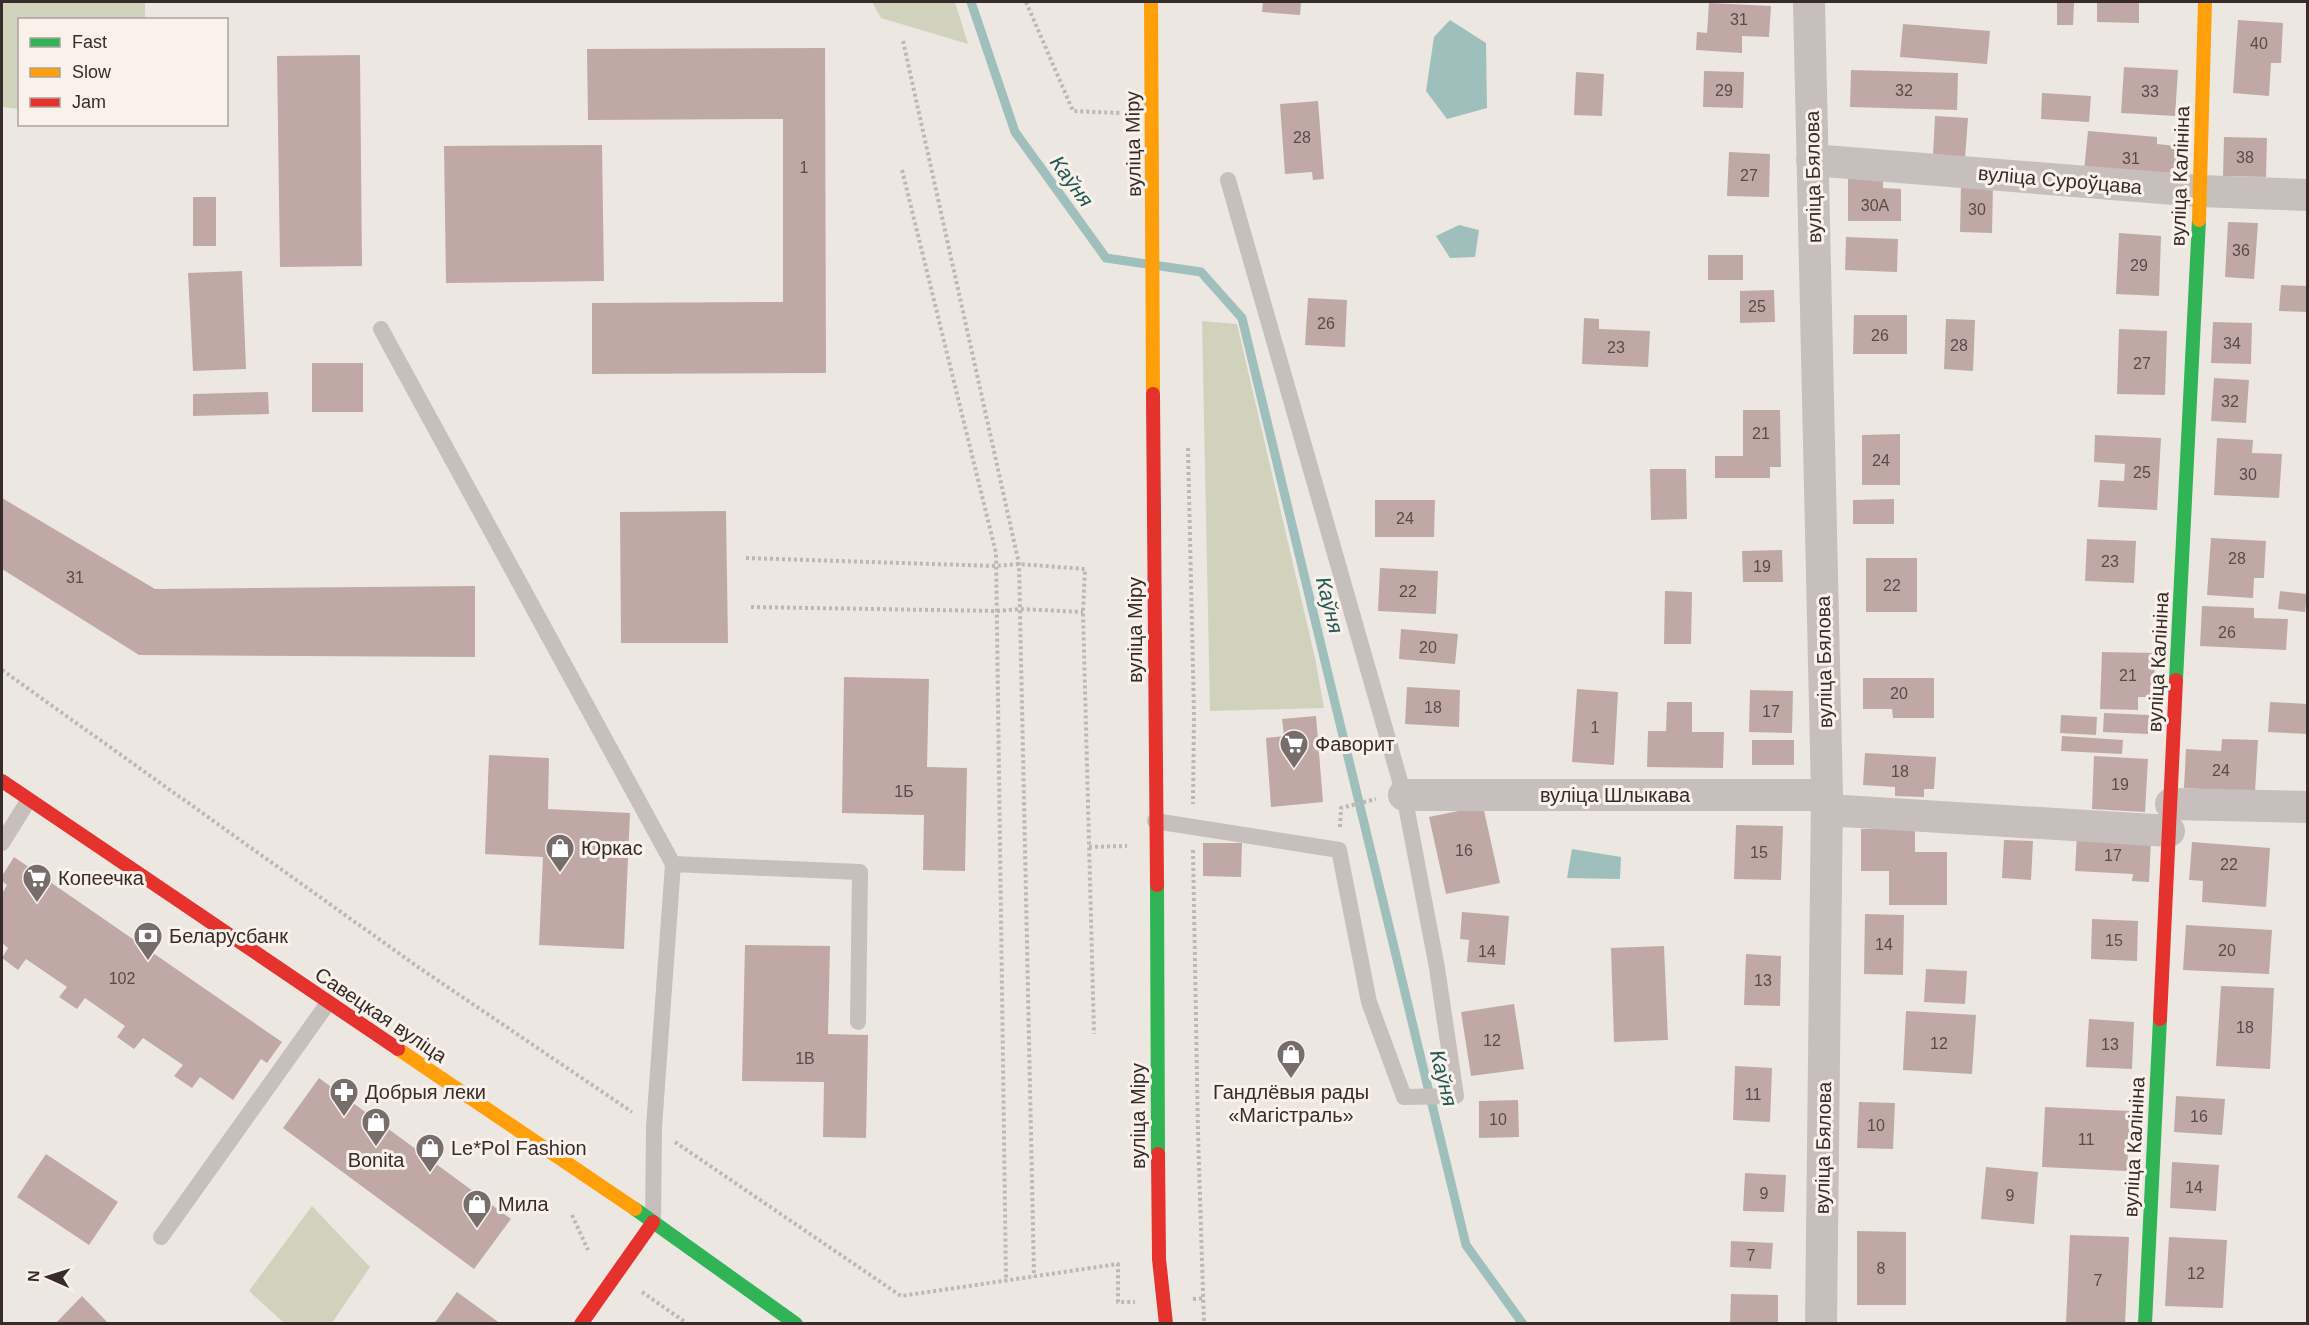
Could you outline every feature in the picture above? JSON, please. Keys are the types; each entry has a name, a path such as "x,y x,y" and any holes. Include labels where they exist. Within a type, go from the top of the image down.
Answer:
{"main road":[{"name":"вуліца Міру","path":"1151,2 1159,1259 1166,1323"},
{"name":"вуліца Калініна","path":"2145,1323 2200,191 2205,2"},
{"name":"Савецкая вуліца","path":"2,781 28,801 653,1222 796,1323"},
{"path":"581,1323 653,1222"},
{"name":"вуліца Міру","path":"1150,1302 1159,1259"}],"street":[{"name":"вуліца Бялова","path":"1809,2 1827,802 1821,1323"},
{"name":"вуліца Суроўцава","path":"1812,160 2200,191 2307,195"},
{"name":"вуліца Шлыкава","path":"1404,795 1827,802 2170,818"},
{"path":"2170,818 2307,807"}],"lane":[{"path":"1155,821 1339,850 1369,1002 1404,1097 1456,1096 1437,968 1404,795 1228,180"},
{"path":"381,329 673,864 654,1127 653,1222"},
{"path":"2,843 28,801"},
{"path":"673,864 860,872 858,1022"},
{"path":"161,1237 328,1003"}],"path":[{"path":"1026,2 1073,111 1152,114"},
{"path":"903,41 1019,564 1034,1277"},
{"path":"902,170 996,553 1006,1281"},
{"path":"746,558 996,566 1019,564 1085,569 1083,612 1094,1034"},
{"path":"752,607 996,611 1020,609 1083,612"},
{"path":"2,670 418,967 901,1296 1118,1264"},
{"path":"572,1215 588,1250"},
{"path":"639,1290 688,1323"},
{"path":"1204,1298 1204,1323"}],"green space":[{"path":"2,2 145,2 145,18 18,18 18,109 2,107"},
{"path":"872,2 955,2 968,44 881,18"},
{"path":"1202,321 1237,324 1315,658 1324,708 1210,711"},
{"path":"312,1206 370,1267 332,1323 284,1323 249,1291"}],"water":[{"path":"1450,20 1486,43 1487,108 1447,119 1426,91 1434,37"},
{"path":"1459,225 1479,230 1475,257 1450,258 1436,236"},
{"path":"1572,849 1621,857 1620,879 1567,878"}],"building":[{"path":"1263,2 1301,2 1300,15 1262,12"},
{"path":"2097,2 2139,2 2139,23 2097,22"},
{"path":"1709,3 1771,6 1769,37 1742,36 1742,53 1696,50 1697,32 1707,33"},
{"path":"2057,3 2074,3 2073,25 2057,25"},
{"path":"2238,20 2283,23 2281,63 2271,63 2269,96 2233,93"},
{"path":"1903,24 1990,31 1987,64 1900,57"},
{"path":"825,48 826,373 592,374 592,303 783,302 783,119 588,120 587,49"},
{"path":"360,55 362,266 280,267 277,56"},
{"path":"2124,67 2178,70 2175,116 2121,113"},
{"path":"1851,70 1958,73 1957,110 1850,107"},
{"path":"1704,71 1744,72 1743,108 1703,107"},
{"path":"1576,72 1604,74 1602,116 1574,115"},
{"path":"2042,93 2091,96 2089,122 2041,119"},
{"path":"1318,101 1324,179 1313,180 1312,172 1285,174 1280,104"},
{"path":"1935,116 1968,118 1965,158 1933,156"},
{"path":"2088,131 2157,137 2157,144 2177,146 2175,179 2084,171"},
{"path":"2224,137 2267,138 2266,177 2223,176"},
{"path":"602,145 604,281 446,283 444,146"},
{"path":"1729,152 1770,154 1769,197 1727,196"},
{"path":"1848,178 1883,178 1883,188 1901,189 1901,221 1848,221"},
{"path":"1961,185 1993,186 1992,233 1960,232"},
{"path":"193,197 216,197 216,246 193,246"},
{"path":"2228,222 2258,223 2254,279 2225,277"},
{"path":"2119,233 2161,236 2159,296 2116,294"},
{"path":"1846,237 1898,239 1897,272 1845,270"},
{"path":"1708,255 1743,255 1743,280 1708,280"},
{"path":"242,271 246,369 193,371 188,273"},
{"path":"2281,285 2308,286 2308,312 2279,311"},
{"path":"1774,290 1775,322 1740,323 1740,291"},
{"path":"1308,298 1347,300 1345,347 1305,345"},
{"path":"1854,315 1907,315 1907,354 1853,354"},
{"path":"1584,318 1599,319 1599,329 1650,331 1648,367 1582,364"},
{"path":"1946,319 1975,320 1973,371 1944,369"},
{"path":"2213,322 2252,323 2251,364 2211,363"},
{"path":"2119,329 2167,331 2165,395 2117,394"},
{"path":"312,363 363,363 363,412 312,412"},
{"path":"2214,378 2249,380 2246,423 2211,421"},
{"path":"268,392 269,414 193,416 193,394"},
{"path":"1743,410 1780,410 1781,467 1770,467 1770,478 1715,478 1715,456 1743,456"},
{"path":"1900,434 1900,485 1862,485 1862,435"},
{"path":"2095,435 2161,438 2157,510 2098,507 2100,480 2124,481 2125,464 2094,462"},
{"path":"2217,438 2253,440 2252,453 2282,454 2279,498 2214,495"},
{"path":"1650,469 1686,469 1687,519 1651,520"},
{"path":"2,498 155,589 475,586 475,657 139,655 2,569"},
{"path":"1894,499 1894,524 1853,524 1853,500"},
{"path":"1375,500 1435,500 1434,537 1375,537"},
{"path":"726,511 728,643 621,643 620,512"},
{"path":"2211,538 2266,541 2264,578 2254,578 2253,598 2207,595"},
{"path":"2087,539 2136,541 2134,583 2085,581"},
{"path":"1782,550 1783,582 1743,582 1742,551"},
{"path":"1866,558 1917,558 1917,612 1866,612"},
{"path":"1380,568 1438,571 1436,614 1378,611"},
{"path":"1665,591 1692,592 1691,644 1664,644"},
{"path":"2280,591 2307,594 2305,612 2278,609"},
{"path":"2202,606 2254,608 2254,618 2288,619 2286,650 2200,646"},
{"path":"1401,629 1458,634 1455,664 1399,659"},
{"path":"2102,652 2155,653 2154,697 2138,697 2138,710 2100,709"},
{"path":"844,677 929,679 927,767 967,768 965,871 923,870 924,815 842,813"},
{"path":"1863,678 1934,678 1934,718 1893,718 1892,709 1863,709"},
{"path":"1407,687 1460,690 1459,727 1405,724"},
{"path":"1577,689 1618,692 1614,765 1572,762"},
{"path":"1750,690 1793,691 1792,733 1749,732"},
{"path":"1667,702 1692,702 1692,732 1724,732 1723,768 1647,767 1648,731 1666,731"},
{"path":"2270,702 2308,704 2308,734 2268,732"},
{"path":"2104,713 2149,715 2148,734 2103,732"},
{"path":"2061,715 2097,717 2096,735 2060,733"},
{"name":"Фаворит","path":"1316,716 1323,802 1271,807 1266,738 1284,736 1282,719"},
{"path":"2062,736 2123,740 2122,754 2061,751"},
{"path":"2222,739 2258,740 2255,792 2184,788 2186,749 2221,751"},
{"path":"1752,740 1794,740 1794,765 1752,765"},
{"path":"1865,753 1936,757 1934,789 1924,789 1924,797 1895,796 1895,787 1863,785"},
{"path":"489,755 549,758 548,809 630,813 624,949 539,945 543,857 485,854"},
{"path":"2094,756 2148,759 2145,812 2092,809"},
{"path":"1483,806 1500,883 1446,894 1429,817"},
{"path":"1736,825 1783,826 1781,880 1734,879"},
{"path":"1861,829 1915,829 1915,852 1947,852 1947,905 1889,905 1889,871 1861,871"},
{"path":"2077,835 2151,839 2149,882 2132,881 2133,874 2075,871"},
{"path":"2004,840 2033,841 2031,880 2002,878"},
{"path":"2192,842 2270,848 2266,907 2202,902 2203,881 2189,880"},
{"path":"1203,843 1242,843 1241,877 1203,876"},
{"path":"14,857 282,1042 267,1063 261,1059 233,1100 200,1077 192,1088 174,1076 183,1065 143,1038 134,1049 117,1037 125,1026 85,998 77,1009 59,997 67,987 26,959 18,970 2,958 8,948 2,943 2,894 7,885 2,881 2,876"},
{"path":"1462,912 1509,916 1505,965 1467,962 1469,940 1460,939"},
{"path":"1865,914 1904,915 1903,975 1864,974"},
{"path":"2092,919 2138,921 2137,961 2091,959"},
{"path":"2186,925 2272,930 2269,974 2183,970"},
{"path":"745,945 830,946 828,1034 868,1035 866,1138 823,1137 824,1082 742,1081"},
{"path":"1664,946 1668,1040 1614,1042 1611,948"},
{"path":"1746,954 1781,956 1780,1006 1744,1005"},
{"path":"1926,969 1967,971 1965,1004 1924,1002"},
{"path":"2221,986 2274,988 2270,1069 2216,1066"},
{"path":"1514,1004 1524,1069 1471,1076 1461,1012"},
{"path":"1906,1011 1976,1015 1972,1074 1903,1070"},
{"path":"2089,1019 2134,1022 2132,1069 2086,1067"},
{"path":"1735,1066 1772,1068 1770,1122 1733,1120"},
{"path":"319,1078 511,1219 474,1269 283,1128"},
{"path":"2176,1096 2225,1099 2222,1135 2174,1132"},
{"path":"1518,1100 1519,1137 1479,1138 1479,1101"},
{"path":"1859,1102 1895,1103 1893,1149 1857,1148"},
{"path":"2045,1107 2130,1111 2127,1171 2042,1167"},
{"path":"46,1154 118,1202 89,1245 17,1197"},
{"path":"2172,1162 2219,1165 2216,1211 2170,1208"},
{"path":"1986,1167 2038,1172 2034,1224 1981,1219"},
{"path":"1745,1173 1786,1175 1784,1212 1743,1211"},
{"path":"1857,1231 1906,1232 1906,1305 1857,1305"},
{"path":"2070,1235 2129,1237 2125,1324 2066,1324"},
{"path":"2169,1237 2227,1240 2223,1308 2165,1306"},
{"path":"1731,1241 1773,1243 1771,1269 1730,1267"},
{"path":"457,1292 501,1324 434,1324"},
{"path":"1731,1294 1778,1295 1778,1324 1730,1324"},
{"path":"82,1296 109,1324 55,1324"}],"waterway":[{"name":"Каўня","path":"971,2 1015,132 1106,258 1201,272 1242,318 1466,1245 1523,1324"}],"traffic: fast":[{"path":"2176,680 2199,220"},
{"path":"1157,885 1158,1154"},
{"path":"2145,1324 2160,1019"},
{"path":"635,1209 796,1324"}],"traffic: slow":[{"path":"1151,2 1153,394"},
{"path":"2199,220 2205,2"},
{"path":"398,1049 635,1209"}],"traffic: jam":[{"path":"1153,394 1157,885"},
{"path":"2160,1019 2176,680"},
{"path":"2,781 398,1049"},
{"path":"1158,1154 1159,1259 1166,1324"},
{"path":"581,1324 653,1222"}],"place":[{"name":"Фаворит","path":"1294,770"},
{"name":"Юркас","path":"560,874"},
{"name":"Копеечка","path":"37,904"},
{"name":"Беларусбанк","path":"148,962"},
{"name":"Гандлёвыя рады «Магістраль»","path":"1291,1080"},
{"name":"Добрыя леки","path":"344,1118"},
{"name":"Bonita","path":"376,1148"},
{"name":"Le*Pol Fashion","path":"430,1174"},
{"name":"Мила","path":"477,1230"}]}
